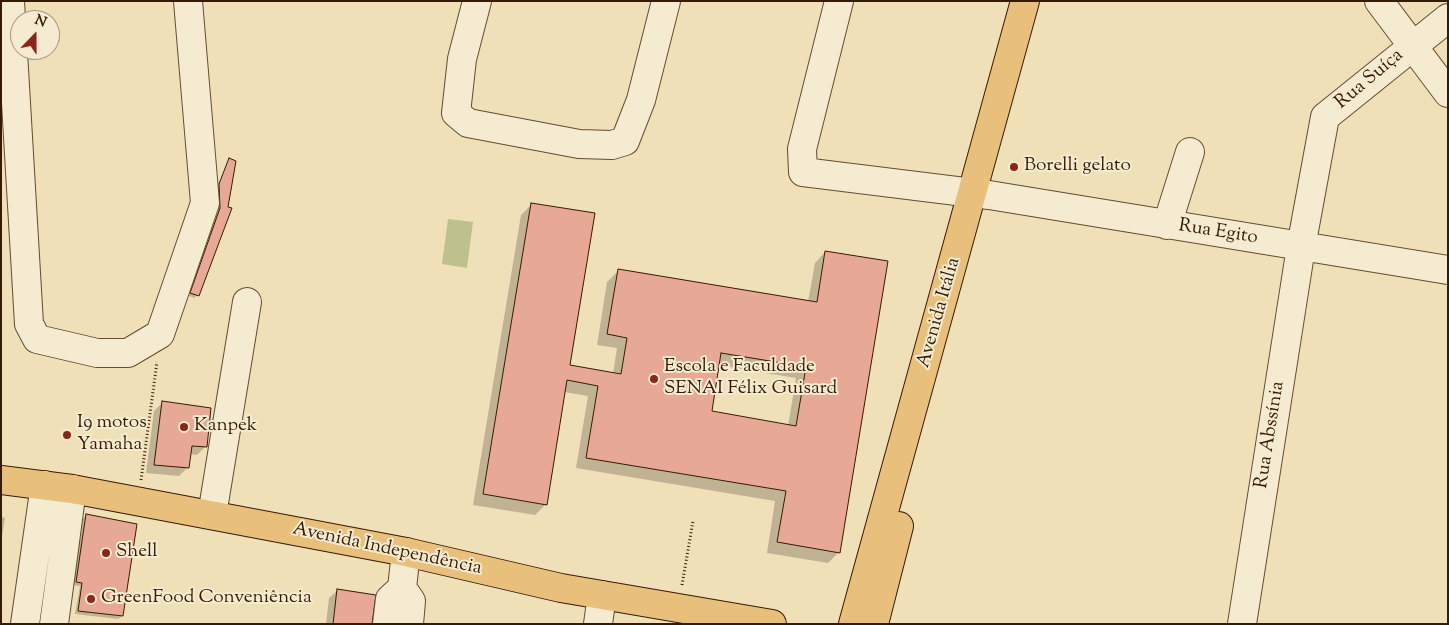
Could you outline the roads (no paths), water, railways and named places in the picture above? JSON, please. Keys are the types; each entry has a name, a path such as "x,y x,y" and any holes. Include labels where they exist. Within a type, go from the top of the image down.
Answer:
{"main road":[{"name":"Avenida Itália","path":"874,624 974,259 981,194 1025,1"},
{"name":"Avenida Itália","path":"852,624 981,194 1042,1"},
{"name":"Avenida Independência","path":"1,480 72,489 138,503 406,552 561,588 602,594 674,613 772,624"}],"street":[{"path":"10,1 29,324 37,338 97,353 128,353 160,334 205,203 188,1"},
{"path":"477,1 462,59 456,113 468,123 579,144 612,145 625,141 641,100 666,1"},
{"name":"Rua Egito","path":"839,1 802,149 803,172 981,194 1448,270"},
{"path":"1380,1 1411,46 1448,93"},
{"name":"Rua Suíça","path":"1301,247 1325,117 1448,18"},
{"path":"1167,225 1190,152"},
{"name":"Rua Abssínia","path":"1242,624 1301,247"},
{"path":"212,516 247,302"},
{"path":"44,485 26,616 55,618 72,489"},
{"path":"406,552 402,588 411,601 409,624"},
{"path":"387,624 390,599 402,588"},
{"path":"598,624 602,594"}],"place":[{"name":"Borelli gelato","path":"1014,167"},
{"name":"Escola e Faculdade SENAI Félix Guisard","path":"654,379"},
{"name":"Kanpek","path":"184,427"},
{"name":"I9 motos Yamaha","path":"67,435"},
{"name":"Shell","path":"106,553"},
{"name":"GreenFood Conveniência","path":"91,599"}]}
